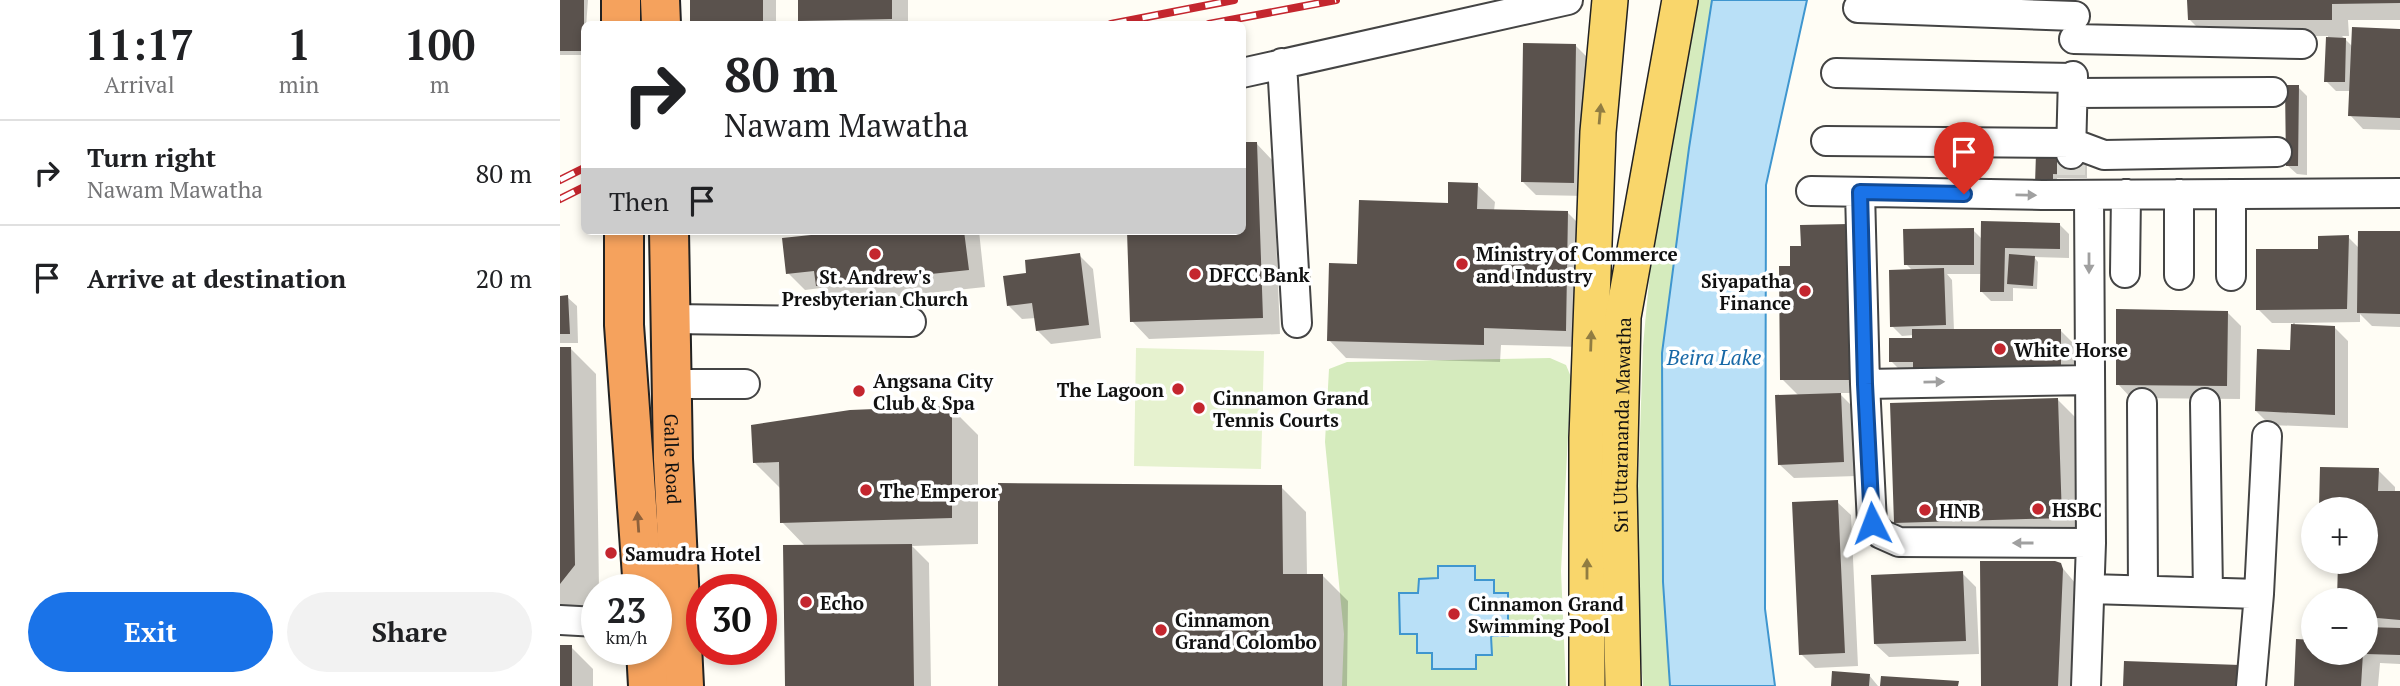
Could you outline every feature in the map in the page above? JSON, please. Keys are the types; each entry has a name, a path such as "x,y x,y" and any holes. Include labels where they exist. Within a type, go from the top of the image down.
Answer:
{"highway":[{"path":"621,0 621,21"},
{"path":"660,0 661,21"},
{"name":"Galle Road","path":"624,235 623,278 642,574"},
{"name":"Galle Road","path":"669,235 673,459 684,686"},
{"path":"623,278 668,275"},
{"path":"647,665 648,686"}],"main road":[{"path":"1587,686 1588,424 1598,132 1610,0"},
{"name":"Sri Uttarananda Mawatha","path":"1623,686 1619,486 1623,317 1680,0"}],"street":[{"path":"1246,72 1568,0"},
{"path":"1858,9 2075,18 2302,44"},
{"path":"2075,18 2075,172 2090,380 2091,543 2086,686"},
{"path":"1282,63 1297,323"},
{"path":"1836,73 2273,92"},
{"path":"1826,141 2075,172 2126,194 2400,193"},
{"path":"1811,191 1860,192 2075,172 2104,155 2277,152"},
{"path":"1860,192 1872,523 1881,534 1899,542 2091,543"},
{"path":"2125,273 2126,194"},
{"path":"2179,194 2179,275"},
{"path":"2231,194 2231,276"},
{"path":"672,319 911,322"},
{"path":"1865,384 2090,380"},
{"path":"673,384 745,384"},
{"path":"2142,403 2143,590"},
{"path":"2205,403 2208,592"},
{"path":"2251,686 2259,594 2267,436"},
{"path":"2090,589 2259,594"},
{"path":"560,620 581,621"}],"green space":[{"path":"1697,0 1712,0 1662,353 1663,582 1670,686 1643,686 1635,578 1643,346 1654,228"},
{"name":"Cinnamon Grand Tennis Courts","path":"1136,348 1264,351 1261,469 1134,466"},
{"path":"1550,358 1566,365 1571,377 1561,571 1566,686 1342,686 1344,634 1325,442 1329,369 1347,362"}],"water":[{"name":"Beira Lake","path":"1712,0 1807,0 1766,185 1765,609 1775,686 1670,686 1663,582 1662,353"},
{"name":"Cinnamon Grand Swimming Pool","path":"1438,566 1475,566 1475,580 1494,580 1494,593 1508,593 1508,636 1491,636 1492,655 1476,655 1476,669 1432,669 1432,653 1417,653 1417,634 1400,634 1399,593 1418,593 1419,579 1438,578"}],"building":[{"path":"560,0 584,0 581,51 560,51"},
{"path":"690,0 763,0 763,21 690,21"},
{"path":"798,0 892,0 892,19 798,21"},
{"path":"2187,0 2400,0 2400,3 2332,4 2332,20 2188,20"},
{"path":"2352,27 2400,29 2400,118 2348,116"},
{"path":"2326,37 2346,38 2345,82 2324,82"},
{"path":"1523,43 1576,44 1574,183 1521,182"},
{"path":"2285,85 2299,85 2298,166 2286,166"},
{"name":"DFCC Bank","path":"1246,142 1257,142 1263,318 1130,322 1127,235 1246,235"},
{"path":"2036,153 2083,154 2083,175 2053,174 2053,184 2035,184"},
{"name":"Ministry of Commerce and Industry","path":"1448,182 1478,183 1477,209 1568,211 1566,331 1484,328 1484,345 1327,341 1329,263 1357,264 1359,200 1448,203"},
{"path":"1981,221 2060,223 2060,249 2005,248 2004,292 1980,292"},
{"path":"1849,224 1851,380 1780,380 1779,266 1790,266 1790,246 1801,246 1800,225"},
{"path":"1974,228 1974,265 1904,265 1903,229"},
{"path":"2358,231 2400,231 2400,314 2357,313"},
{"name":"St. Andrew's Presbyterian Church","path":"811,235 965,235 969,270 816,286 814,271 786,274 782,238"},
{"path":"2349,235 2347,309 2256,310 2256,249 2318,249 2318,236"},
{"path":"1080,253 1089,325 1036,331 1032,303 1007,306 1003,276 1026,273 1025,260"},
{"path":"2009,254 2035,256 2033,286 2007,284"},
{"path":"1944,268 1946,325 1890,327 1889,270"},
{"path":"568,295 570,334 560,334 560,296"},
{"path":"2116,309 2228,311 2227,386 2116,385"},
{"path":"2291,324 2335,326 2335,415 2255,411 2257,349 2290,350"},
{"path":"1912,329 2061,329 2061,370 1913,371 1913,362 1889,362 1889,338 1912,338"},
{"path":"560,347 571,347 575,565 560,584"},
{"path":"1841,393 1844,462 1778,465 1775,395"},
{"path":"2058,398 2062,518 1894,523 1890,403"},
{"name":"The Emperor","path":"952,406 952,518 780,523 779,462 753,463 751,425 850,410"},
{"path":"2320,467 2379,468 2378,491 2400,491 2400,620 2378,618 2378,588 2337,588 2338,574 2378,574 2378,497 2319,497"},
{"name":"Cinnamon Grand Colombo","path":"998,483 1282,485 1283,574 1323,574 1323,686 998,686"},
{"path":"1838,500 1845,653 1799,655 1792,502"},
{"path":"912,544 914,686 785,686 783,545"},
{"path":"1980,561 2061,563 2063,569 2058,686 1981,686"},
{"path":"1963,571 1966,641 1874,644 1871,575"},
{"path":"2378,627 2400,628 2400,655 2378,654"},
{"path":"2296,639 2301,639 2301,665 2362,665 2361,686 2294,686"},
{"path":"560,645 572,645 572,686 560,686"},
{"path":"2124,661 2240,665 2239,686 2123,686"},
{"path":"1832,671 1870,674 1869,686 1831,686"},
{"path":"1881,676 1959,681 1958,686 1880,686"}],"tunnel":[{"path":"2071,154 2071,175"}],"railway":[{"path":"1126,21 1234,0"},
{"path":"1225,21 1336,0"},
{"path":"560,180 581,170"},
{"path":"560,199 581,188"}],"place":[{"name":"St. Andrew's Presbyterian Church","path":"875,254"},
{"name":"Ministry of Commerce and Industry","path":"1462,264"},
{"name":"DFCC Bank","path":"1195,274"},
{"name":"Siyapatha Finance","path":"1805,291"},
{"name":"White Horse","path":"2000,349"},
{"name":"The Lagoon","path":"1178,389"},
{"name":"Angsana City Club & Spa","path":"859,391"},
{"name":"Cinnamon Grand Tennis Courts","path":"1199,408"},
{"name":"The Emperor","path":"866,490"},
{"name":"HSBC","path":"2038,509"},
{"name":"HNB","path":"1925,510"},
{"name":"Samudra Hotel","path":"611,553"},
{"name":"Echo","path":"806,602"},
{"name":"Cinnamon Grand Swimming Pool","path":"1454,614"},
{"name":"Cinnamon Grand Colombo","path":"1161,630"}],"route":[{"path":"1872,523 1860,192 1964,194"}]}
